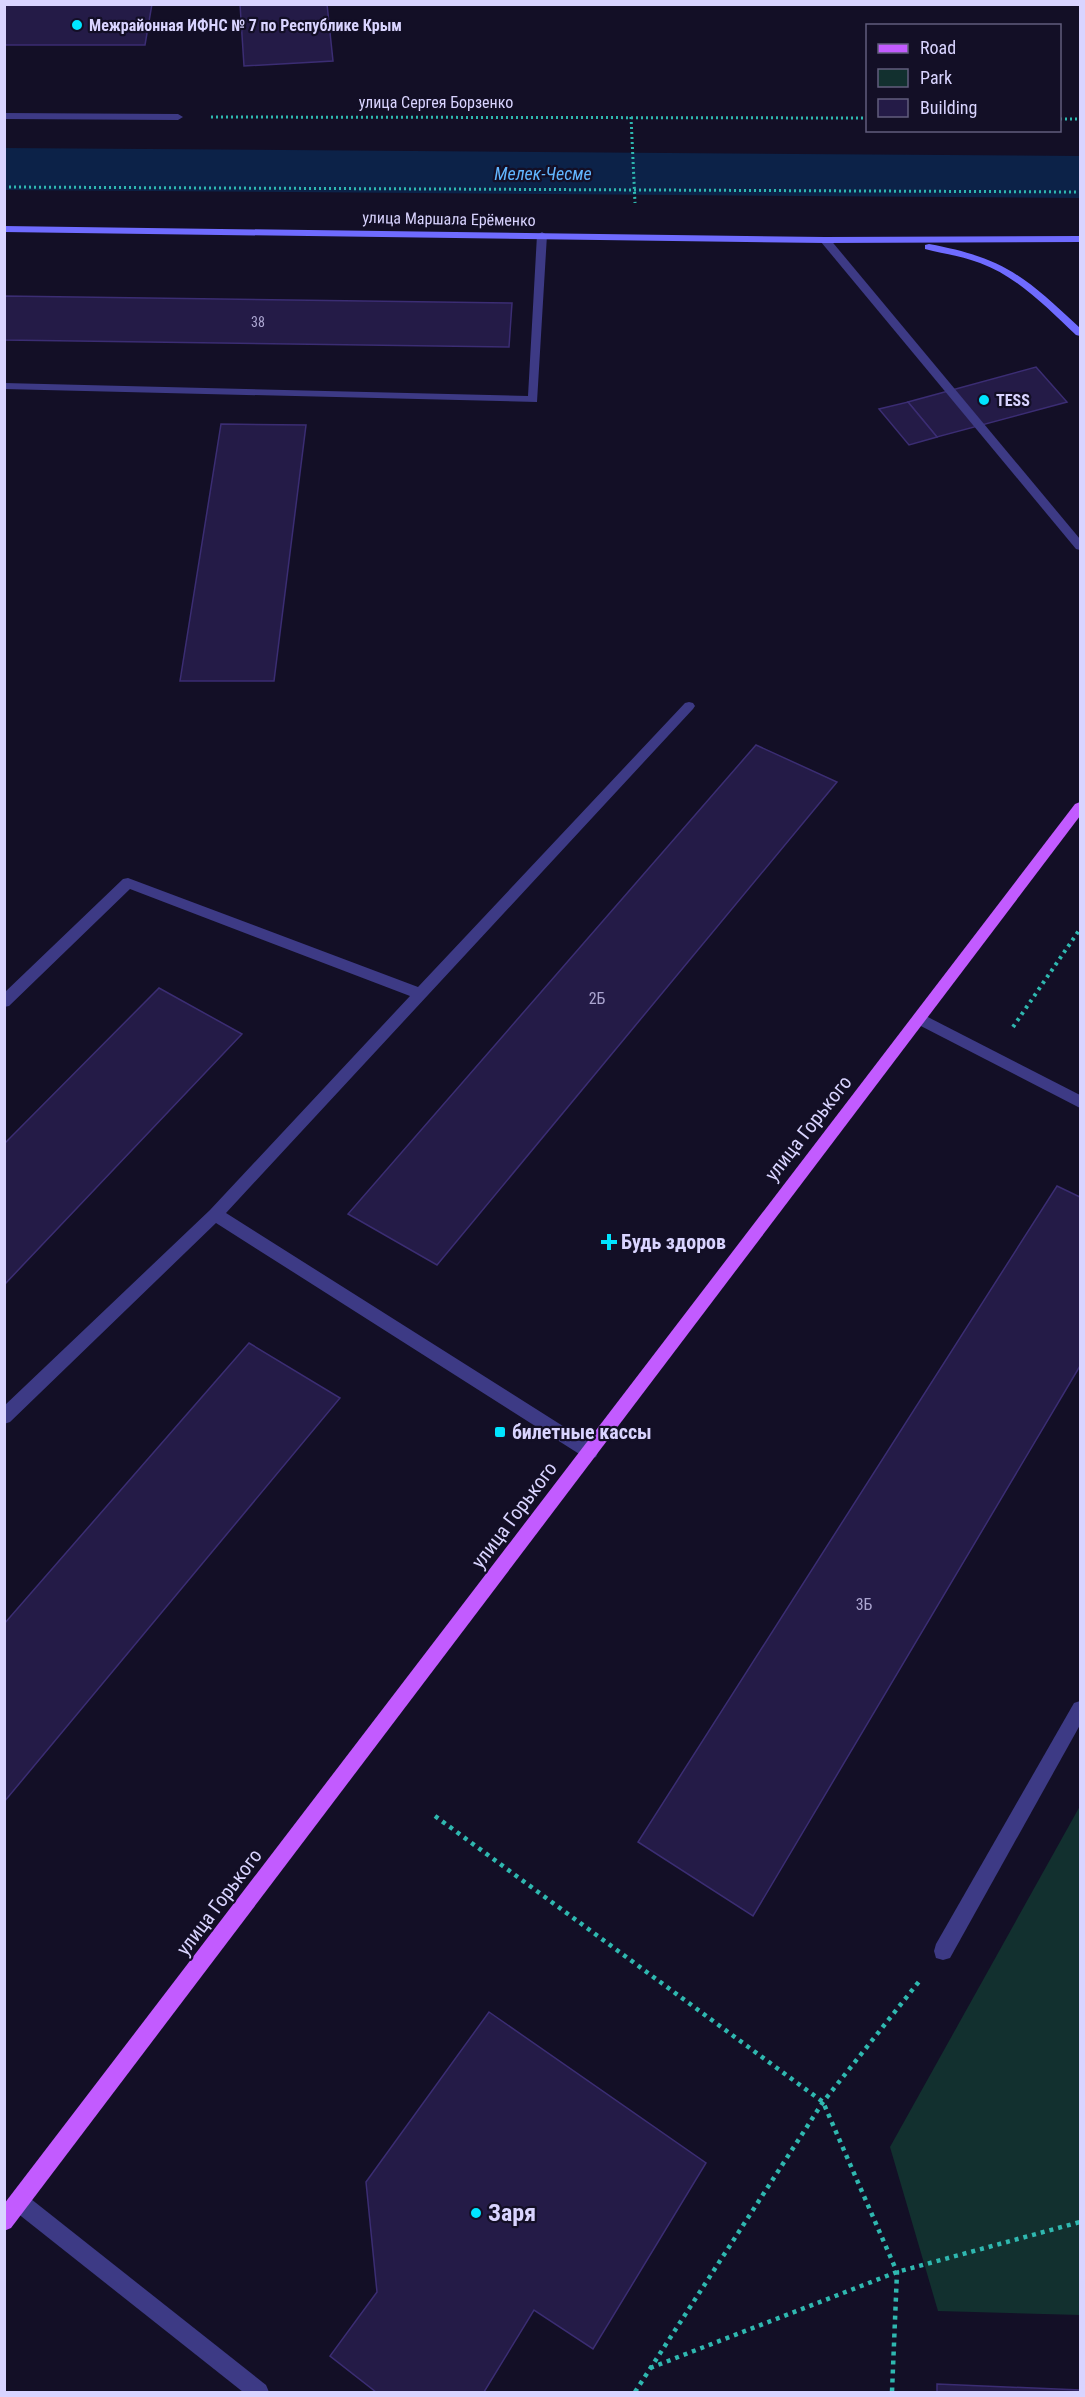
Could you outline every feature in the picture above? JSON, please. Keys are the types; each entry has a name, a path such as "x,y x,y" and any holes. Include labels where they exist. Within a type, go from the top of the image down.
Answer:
{"main road":[{"name":"улица Маршала Ерёменко","path":"4,229 825,240 1080,239"},
{"name":"улица Маршала Ерёменко","path":"894,240 955,252 993,264 1023,282 1080,333"},
{"name":"улица Горького","path":"4,2221 1080,807"}],"street":[{"path":"4,116 178,117"},
{"path":"4,386 533,400 542,235"},
{"path":"825,240 1080,546"},
{"path":"4,1417 215,1214 689,706"},
{"path":"4,1002 128,882 420,994"},
{"path":"920,1019 1080,1102"},
{"path":"215,1214 590,1452"},
{"path":"943,1951 1080,1709"},
{"path":"19,2202 259,2392"}],"path":[{"name":"улица Сергея Борзенко","path":"178,117 866,118"},
{"path":"631,117 634,190"},
{"path":"1061,119 1080,119"},
{"path":"4,187 1080,192"},
{"path":"992,1057 1080,929"},
{"path":"435,1816 823,2102 897,2272 892,2392"},
{"path":"635,2392 823,2102 943,1951"},
{"path":"649,2368 897,2272 1080,2222"}],"green space":[{"path":"1080,1806 1080,2315 938,2311 890,2147"}],"building":[{"name":"Межрайонная ИФНС № 7 по Республике Крым","path":"4,4 152,4 145,45 4,45"},
{"path":"240,4 327,4 333,61 244,66"},
{"path":"4,296 512,303 509,347 4,340"},
{"path":"1036,367 1067,402 937,437 908,402"},
{"path":"908,402 937,437 909,445 879,409"},
{"path":"221,424 306,425 274,681 180,681"},
{"path":"756,745 837,782 437,1265 348,1214"},
{"path":"159,988 242,1034 4,1285 4,1144"},
{"path":"1057,1186 1080,1197 1080,1366 753,1916 638,1842"},
{"path":"249,1343 340,1398 4,1802 4,1624"},
{"path":"489,2012 706,2163 593,2349 534,2310 484,2392 376,2392 330,2356 377,2292 366,2182"},
{"path":"937,2384 1080,2390 1080,2392 937,2392"}],"waterway":[{"name":"Мелек-Чесме","path":"4,169 1080,177"}],"place":[{"name":"Межрайонная ИФНС № 7 по Республике Крым","path":"77,25"},
{"name":"TESS","path":"984,400"},
{"name":"Будь здоров","path":"609,1242"},
{"name":"билетные кассы","path":"500,1432"},
{"name":"Заря","path":"476,2213"}]}
